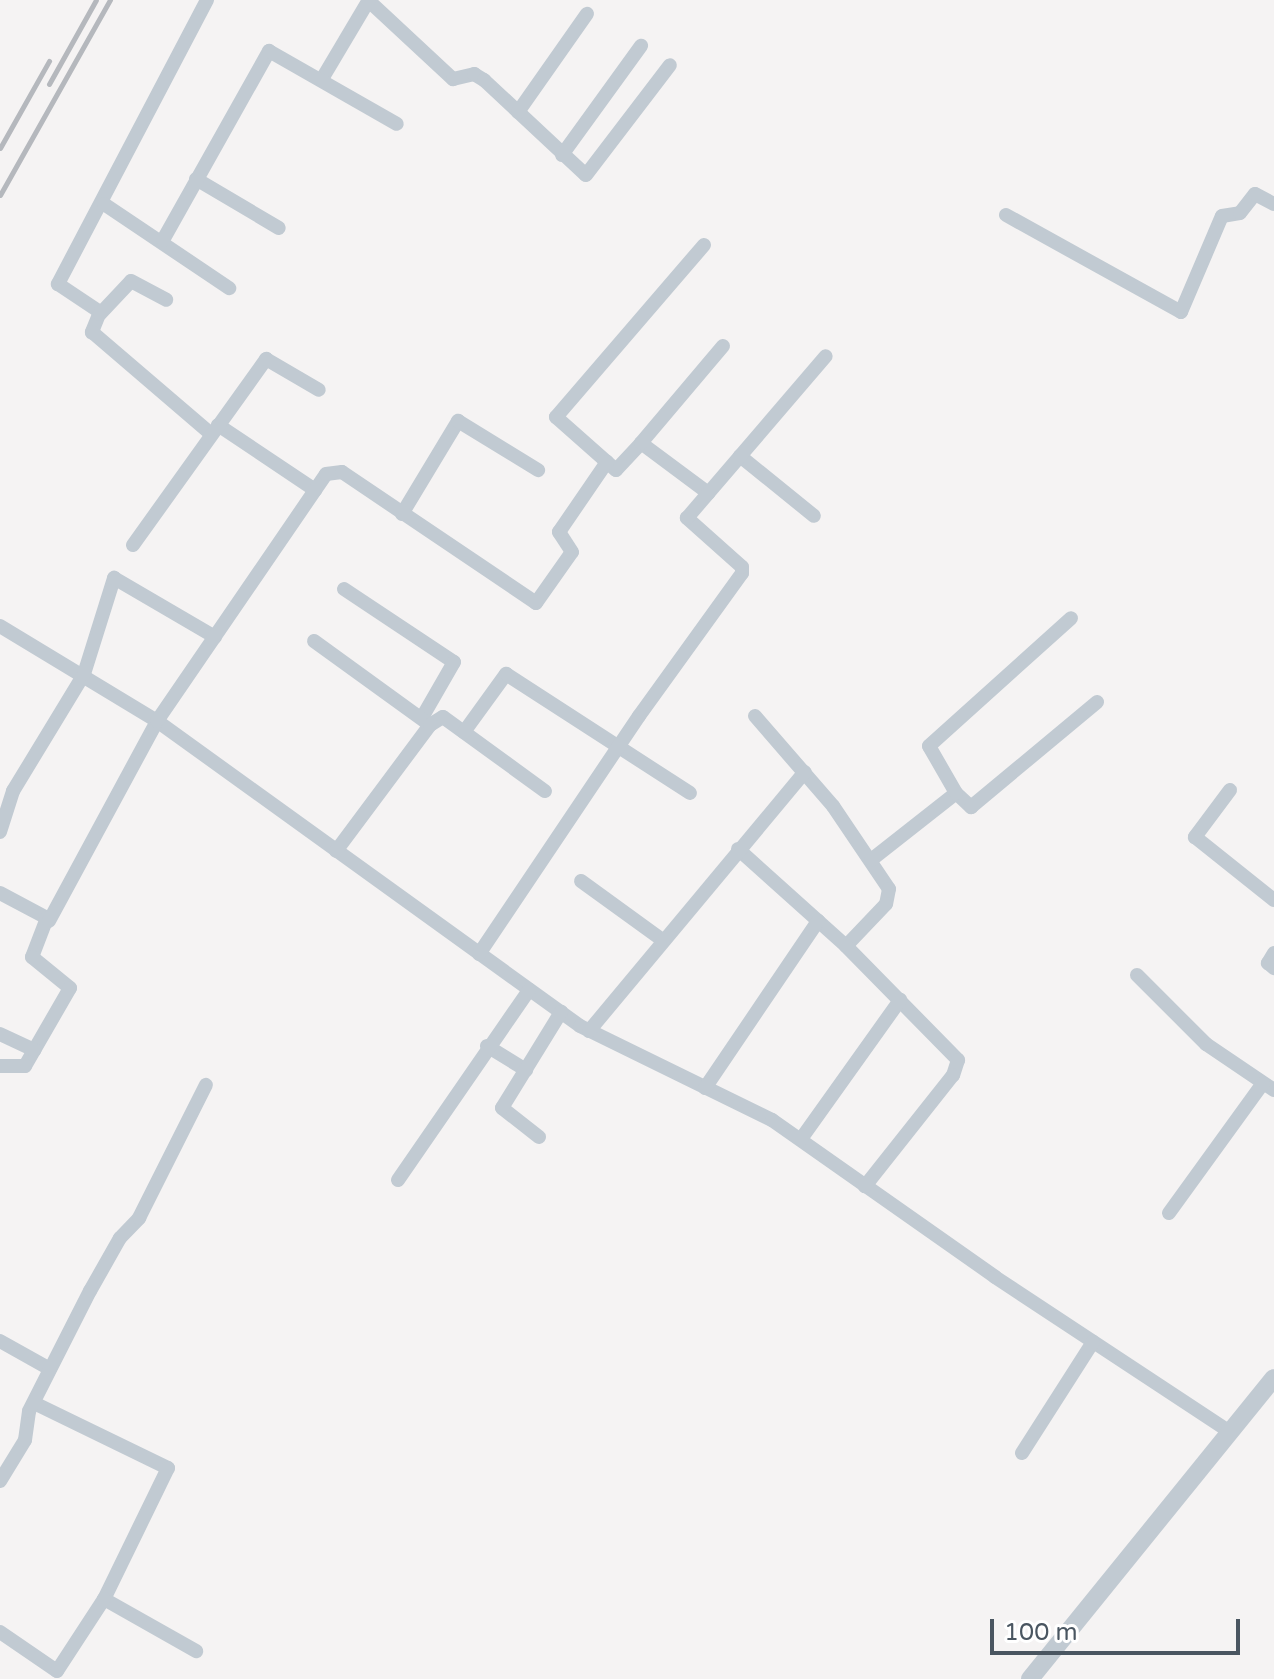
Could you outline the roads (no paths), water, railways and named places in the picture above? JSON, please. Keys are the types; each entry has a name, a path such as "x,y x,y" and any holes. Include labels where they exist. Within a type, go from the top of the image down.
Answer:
{"street":[{"path":"100,314 58,284 104,204 207,0"},
{"path":"322,79 369,0 453,79 478,76 562,155 589,174 670,65"},
{"path":"518,112 587,14"},
{"path":"562,155 641,46"},
{"path":"163,240 269,51 397,124"},
{"path":"196,179 279,228"},
{"path":"1006,215 1181,312 1222,216 1240,213 1255,194 1274,204"},
{"path":"104,204 163,240 229,288"},
{"path":"704,245 556,415 607,462 620,469 723,346"},
{"path":"166,300 131,281 100,314 92,332 214,429 315,490"},
{"path":"479,954 619,745 742,573 742,567 687,519 826,356"},
{"path":"133,545 266,359 319,390"},
{"path":"402,514 458,421 538,470"},
{"path":"641,443 708,493"},
{"path":"740,456 814,516"},
{"path":"0,1066 22,1068 70,990 32,957 157,721 330,471 342,472 536,603 572,552 559,532 607,462"},
{"path":"0,832 17,783 84,674 114,578 215,637"},
{"path":"336,851 426,721 454,662 344,589"},
{"path":"1071,618 928,747 956,793 971,807 1097,702"},
{"path":"0,626 84,674 157,721 589,1031 801,1139 1093,1342 1230,1432"},
{"path":"314,641 426,721"},
{"path":"464,732 506,674 690,793"},
{"path":"426,721 441,716 545,791"},
{"path":"755,716 805,772 889,889 890,899 846,946"},
{"path":"589,1031 661,939 805,772"},
{"path":"1230,790 1195,837 1274,900"},
{"path":"871,860 956,793"},
{"path":"738,849 846,946 955,1054 957,1067 865,1186"},
{"path":"581,881 661,939"},
{"path":"0,893 49,921"},
{"path":"705,1088 818,921"},
{"path":"1274,953 1268,963 1274,968"},
{"path":"1137,975 1206,1044 1269,1086 1169,1213"},
{"path":"398,1180 487,1046 529,990"},
{"path":"801,1139 900,1000"},
{"path":"539,1137 503,1110 561,1012"},
{"path":"0,1034 35,1050"},
{"path":"487,1046 526,1070"},
{"path":"0,1481 25,1440 34,1403 50,1369 117,1244 139,1218 206,1085"},
{"path":"0,1341 50,1369"},
{"path":"1022,1453 1093,1342"},
{"path":"1033,1677 1274,1378"},
{"path":"0,1632 57,1671 104,1599 168,1468 34,1403"},
{"path":"104,1599 196,1651"}],"railway":[{"path":"49,84 96,0"},
{"path":"0,195 110,0"},
{"path":"0,148 49,61"}]}
